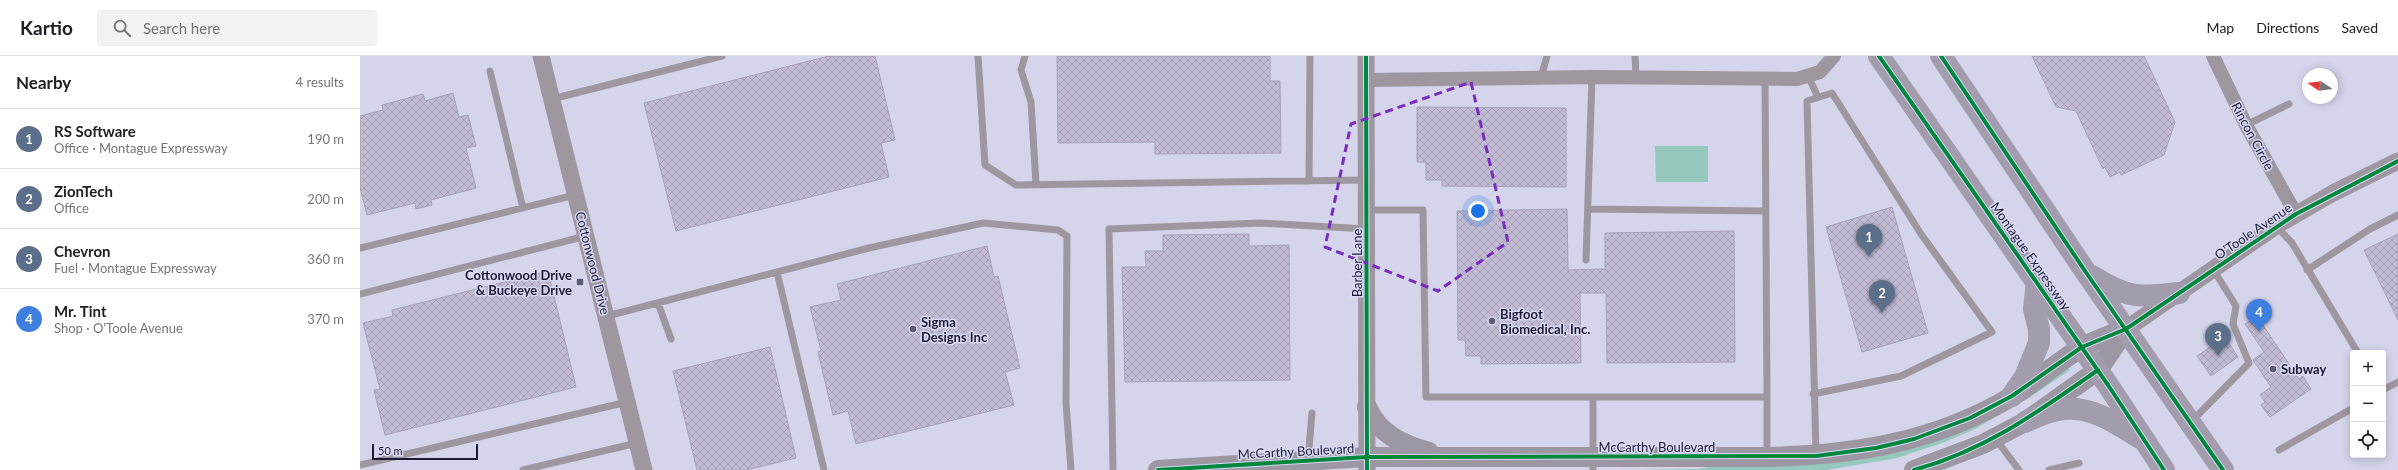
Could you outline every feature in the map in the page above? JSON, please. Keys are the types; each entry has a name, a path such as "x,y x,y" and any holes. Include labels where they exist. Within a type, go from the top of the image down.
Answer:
{"highway":[{"name":"Montague Expressway","path":"1879,56 2037,281 2148,443 2164,470"},
{"path":"1941,56 2223,470"},
{"path":"2086,271 2115,291 2146,298 2179,292"},
{"path":"2012,396 2025,377 2039,343 2039,329 2034,309 2037,281"},
{"path":"2025,422 2055,410 2086,410 2114,422 2148,443"}],"main road":[{"path":"1914,470 1983,444 2025,422 2098,370 2126,329"},
{"name":"McCarthy Boulevard","path":"1158,470 1308,460 1366,464 1446,457 1593,464 1816,456 1876,448 1914,439 1970,418 2012,396 2082,347 2126,329"},
{"path":"1367,407 1372,419 1387,435 1413,448 1446,457"}],"street":[{"name":"Cottonwood Drive","path":"541,56 629,402 644,470"},
{"name":"Barber Lane","path":"1366,56 1366,464"},
{"path":"1366,80 1541,77 1797,79 1814,74 1834,56"},
{"name":"Rincon Circle","path":"2213,56 2246,125 2296,214"},
{"name":"O’Toole Avenue","path":"2126,329 2276,226 2398,160"}],"lane":[{"path":"552,99 722,56"},
{"path":"978,56 985,165 1016,185 1366,180"},
{"path":"1025,56 1021,70 1030,102 1036,184"},
{"path":"1309,181 1310,56"},
{"path":"1541,77 1547,56"},
{"path":"1635,56 1636,77"},
{"path":"490,71 523,208"},
{"path":"1814,74 1818,97"},
{"path":"1586,260 1592,77"},
{"path":"1765,78 1767,457"},
{"path":"1813,394 1901,376 1992,332 1921,234 1832,93 1808,101 1813,394 1816,456"},
{"path":"2246,125 2289,104"},
{"path":"360,248 576,195"},
{"path":"1588,209 1766,211"},
{"path":"1366,210 1424,210 1426,397 1767,397"},
{"path":"2307,270 2370,229 2398,215"},
{"path":"607,316 869,248 983,223 1058,230 1067,236 1066,403 1071,470"},
{"path":"1113,470 1109,229 1260,223 1367,230"},
{"path":"2276,226 2292,243 2356,350"},
{"path":"360,294 587,236"},
{"path":"2191,423 2249,363 2233,324 2236,306 2213,269"},
{"path":"777,272 824,470"},
{"path":"658,303 671,338"},
{"path":"2386,388 2398,382"},
{"path":"1593,397 1593,464"},
{"path":"360,465 629,402"},
{"path":"2279,450 2350,410"},
{"path":"1308,460 1312,413"},
{"path":"1994,438 2019,470"},
{"path":"523,470 544,467 637,443"},
{"path":"2050,470 2079,463"}],"highlighted area":[{"path":"1471,82 1508,242 1438,291 1325,247 1351,124"}],"green space":[{"path":"1655,146 1708,146 1708,182 1656,182"},
{"path":"2068,368 2070,370 2029,398 1973,430 1945,442 1897,458 1826,470 1620,470 1698,469 1723,464 1849,460"}],"building":[{"path":"829,56 875,56 895,140 881,143 889,177 676,231 644,103"},
{"path":"1057,56 1270,56 1270,81 1280,81 1281,153 1155,154 1155,142 1058,143"},
{"path":"2032,56 2144,56 2175,122 2164,155 2121,175 2120,172 2110,177 2105,167 2103,169 2076,111 2056,107"},
{"path":"453,93 459,117 468,115 476,146 466,148 476,188 431,200 432,205 416,209 415,203 367,215 360,188 360,116 383,110 382,105 423,94 425,101"},
{"path":"1417,107 1566,108 1566,187 1442,186 1442,180 1426,180 1426,162 1417,162"},
{"path":"1892,207 1928,333 1862,352 1826,227"},
{"path":"1567,209 1568,270 1605,269 1605,233 1734,231 1735,362 1607,363 1606,293 1580,293 1581,363 1481,364 1481,356 1466,356 1465,340 1458,340 1457,211"},
{"path":"1249,234 1249,246 1289,245 1290,380 1125,382 1122,267 1146,267 1145,251 1163,251 1163,235"},
{"path":"2398,234 2398,320 2364,250"},
{"name":"Sigma Designs Inc","path":"987,246 994,277 998,276 1020,368 1005,372 1014,405 856,444 848,411 833,415 818,352 821,351 810,307 841,300 837,284"},
{"path":"548,271 576,387 385,435 374,390 380,389 363,323 393,316 392,310"},
{"path":"2257,316 2299,379 2303,376 2311,389 2270,417 2261,405 2265,402 2260,395 2271,387 2253,360 2264,352 2245,324"},
{"path":"2225,337 2238,357 2211,376 2197,356"},
{"path":"770,347 796,458 746,470 697,470 673,371"}],"cycle path":[{"path":"1366,56 1367,470"},
{"path":"1879,56 2108,385 2164,470"},
{"path":"1941,56 2085,271 2223,470"},
{"path":"1158,470 1366,457 1816,456 1876,448 1914,439 1970,418 2012,396 2082,347 2126,329 2296,214 2398,161"},
{"path":"1914,470 1940,462 1988,441 2054,401 2098,370"}],"place":[{"name":"RS Software","path":"1869,257"},
{"name":"Cottonwood Drive & Buckeye Drive","path":"580,282"},
{"name":"ZionTech","path":"1882,313"},
{"name":"Bigfoot Biomedical, Inc.","path":"1492,321"},
{"name":"Sigma Designs Inc","path":"913,329"},
{"name":"Mr. Tint","path":"2259,332"},
{"name":"Chevron","path":"2218,356"},
{"name":"Subway","path":"2273,369"}]}
